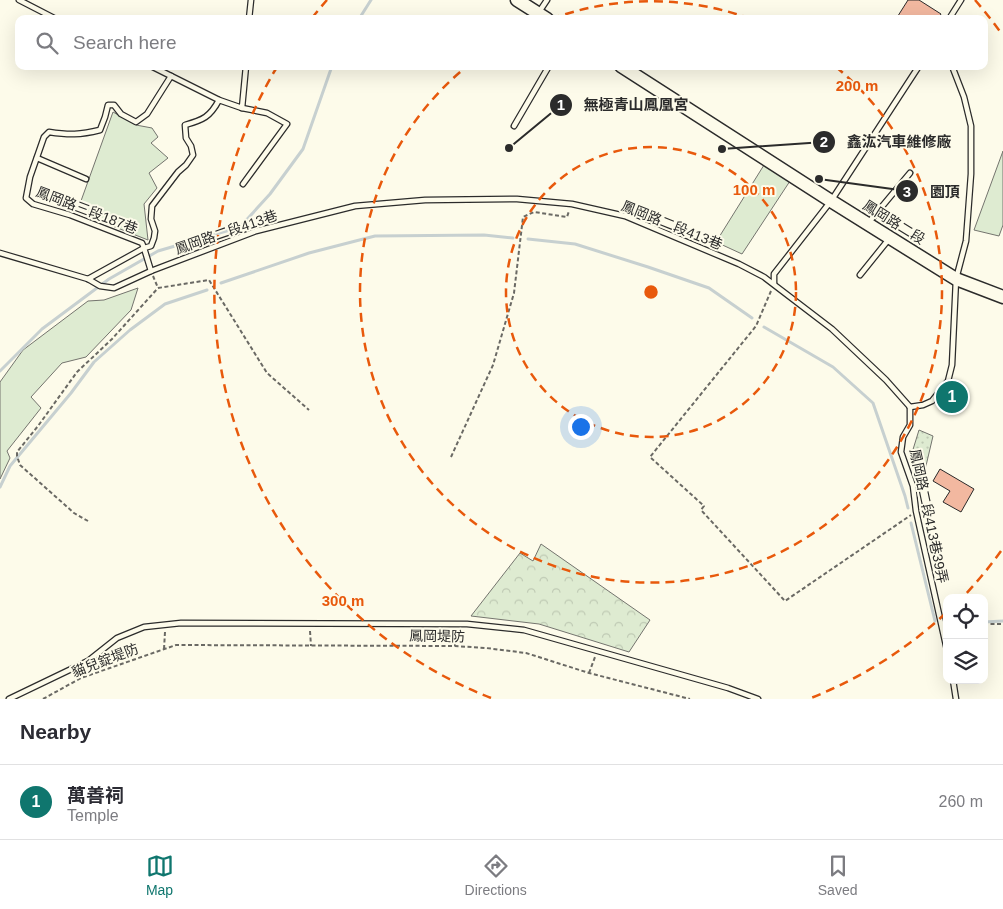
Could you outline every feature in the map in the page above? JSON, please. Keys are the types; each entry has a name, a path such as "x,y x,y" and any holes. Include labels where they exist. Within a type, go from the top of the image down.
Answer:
{"street":[{"path":"517,0 540,15"},
{"name":"鳳岡路二段","path":"627,70 956,279 1003,297"}],"lane":[{"path":"19,0 48,15"},
{"path":"250,15 251,0"},
{"path":"542,15 547,0"},
{"path":"952,15 961,0"},
{"path":"159,70 219,100 242,108 267,113 287,124 243,184"},
{"path":"242,108 246,70"},
{"path":"514,126 547,70"},
{"path":"774,284 774,274 832,201 916,70"},
{"path":"910,407 932,401 948,381 952,365 956,279 966,241 971,174 971,126 964,96 954,70"},
{"name":"鳳岡路三段187巷","path":"88,279 144,248 142,242 70,215 34,204 26,198 30,177 44,137 49,132 82,134 100,130 108,105 114,105 121,114 136,122 147,114 171,76"},
{"path":"150,271 144,248 151,246 154,238 155,231 150,219 152,206 193,156 191,146 186,138 185,125 197,122 210,114 219,100"},
{"name":"鳳岡路三段187巷","path":"37,158 86,179"},
{"path":"868,224 910,173"},
{"name":"鳳岡路二段413巷","path":"88,279 100,286 114,288 150,271 256,231 356,206 425,200 517,199 572,204 625,216 739,264 764,277 832,329 886,380 910,407"},
{"path":"860,275 890,238"},
{"path":"0,253 88,279"},
{"name":"鳳岡路二段413巷39弄","path":"910,407 910,425 903,437 901,452 913,486 916,511 944,639"},
{"path":"9,699 88,661 117,638 144,627 180,623 455,624 524,630 728,688 758,699"},
{"path":"954,684 956,699"}],"path":[{"path":"451,458 493,365 514,293 523,217 534,212 567,217 572,204"},
{"path":"150,271 158,288"},
{"path":"88,521 74,513 20,465 17,456 18,452 44,419 76,372 112,339 158,288 210,280 267,373 309,410"},
{"path":"774,284 756,326 650,457 704,506 701,510 785,601 916,511"},
{"path":"310,623 311,646"},
{"path":"455,624 455,646"},
{"path":"988,624 1003,624"},
{"path":"164,649 165,625"},
{"name":"鳳岡堤防","path":"176,645 455,646 486,648 526,653 589,673 690,699"},
{"name":"貓兒錠堤防","path":"43,699 81,678 176,645"},
{"path":"589,673 597,650"}],"green space":[{"path":"113,112 136,125 152,128 158,137 151,143 168,158 149,173 157,188 144,204 148,240 77,212"},
{"path":"1003,151 1003,225 999,236 974,230"},
{"path":"764,165 790,181 742,254 716,242"},
{"path":"138,288 131,310 86,357 62,363 31,397 41,408 7,451 10,458 0,479 0,382 23,350 88,301 104,300"},
{"path":"919,430 933,436 925,470 917,471 911,456"},
{"path":"541,544 650,620 629,652 539,624 471,616 520,553 533,561"}],"building":[{"path":"908,0 919,0 941,14 940,15 899,15"},
{"path":"948,389 958,390 956,406 946,405"},
{"path":"940,469 974,489 961,512 943,502 950,491 933,481"}],"waterway":[{"path":"362,15 371,0"},
{"path":"0,371 42,329 109,279 158,251 240,227 270,194 303,149 331,70"},
{"path":"221,283 309,253 375,236 484,235 513,238"},
{"path":"528,239 575,244 709,288 752,318"},
{"path":"0,487 10,466 71,393 94,362 130,330 165,304 207,290"},
{"path":"764,327 833,367 873,403 908,508"},
{"path":"911,523 935,621"},
{"path":"988,622 1003,621"}],"place":[{"name":"無極青山鳳凰宮","path":"509,148"},
{"name":"鑫汯汽車維修廠","path":"722,149"},
{"name":"園頂","path":"819,179"},
{"name":"萬善祠","path":"952,397"}]}
